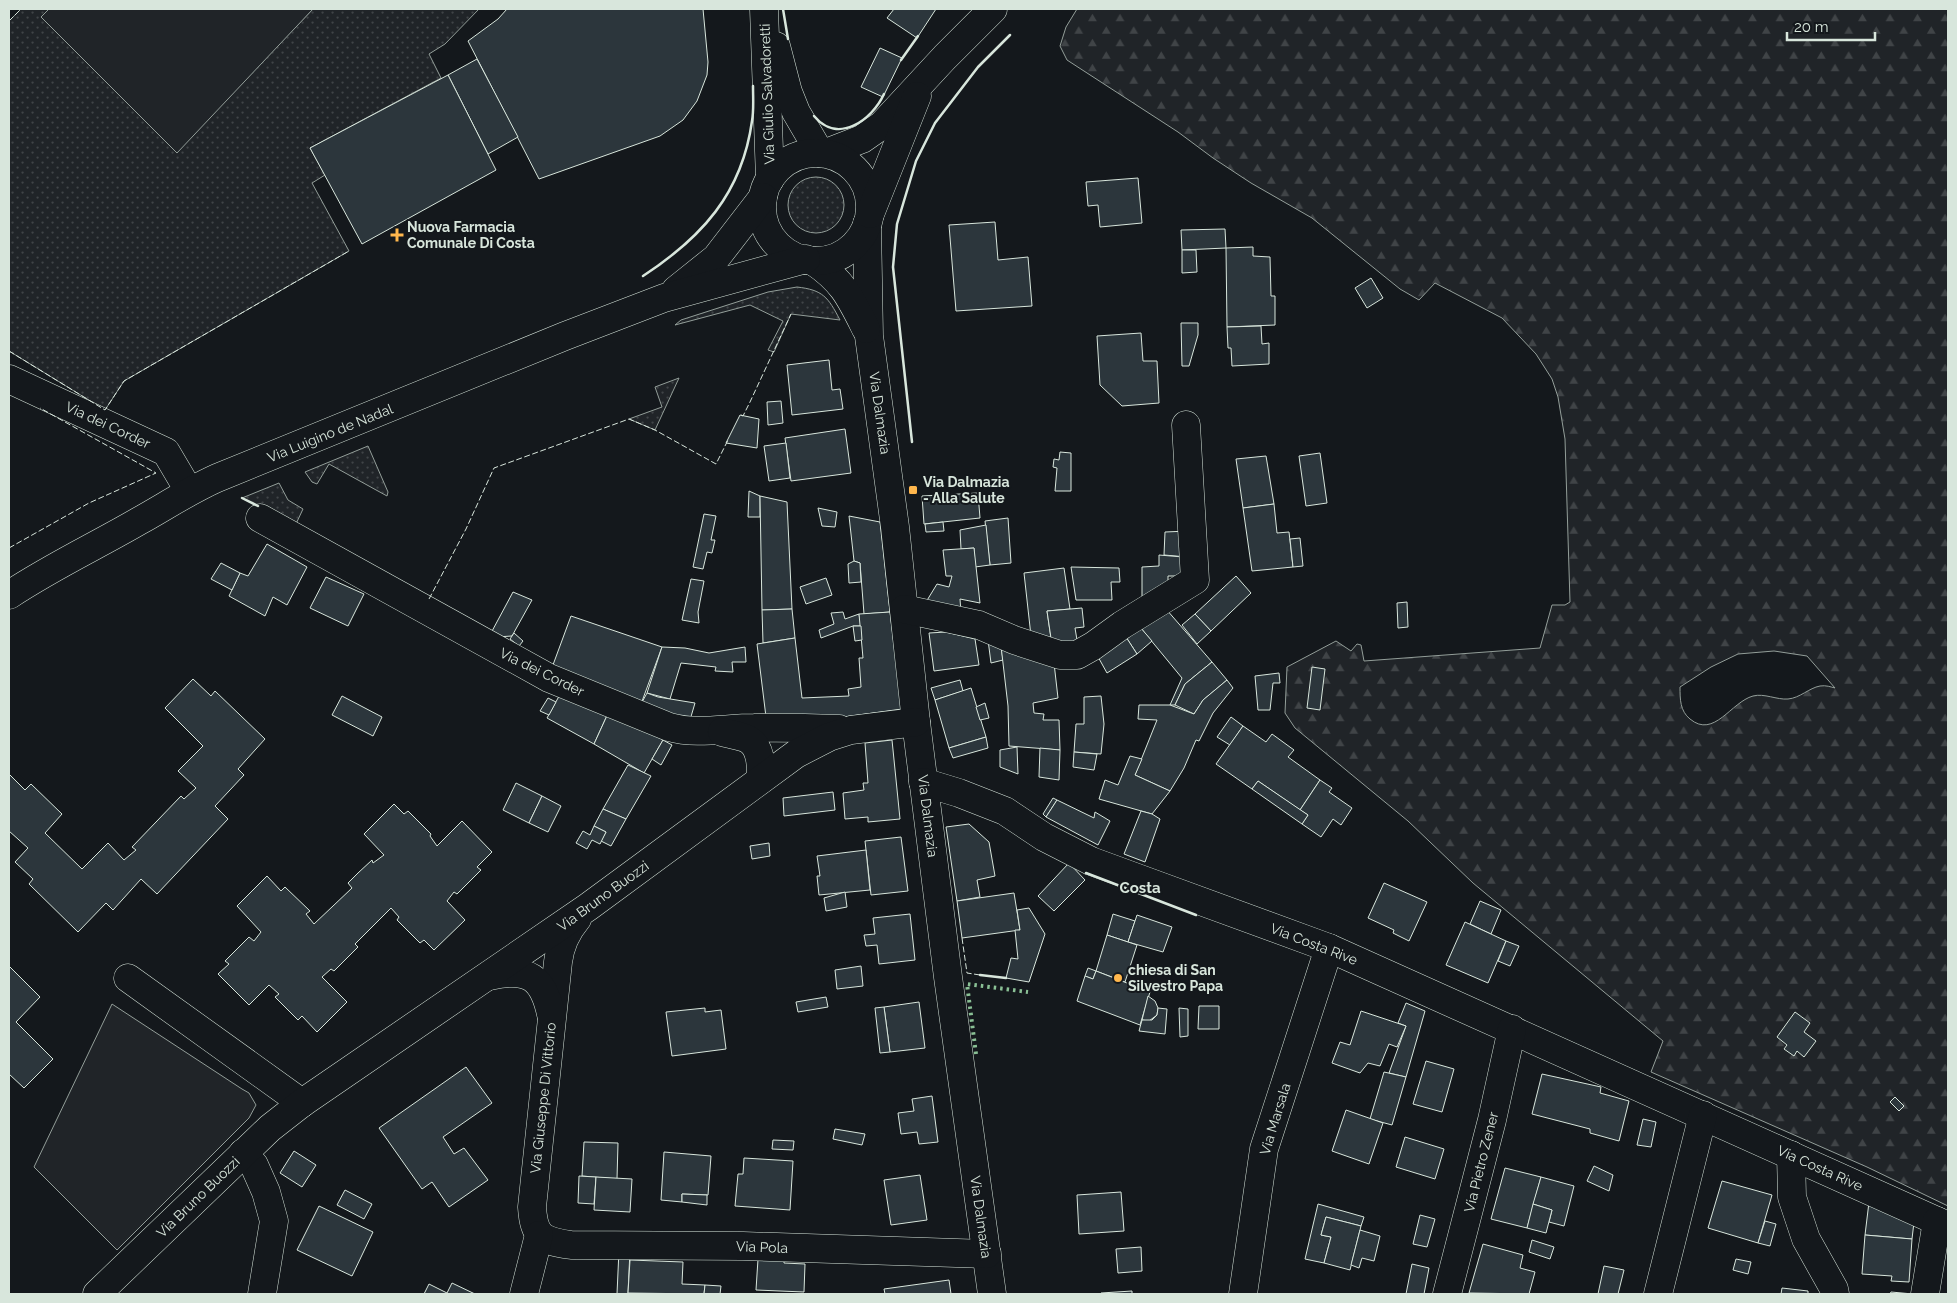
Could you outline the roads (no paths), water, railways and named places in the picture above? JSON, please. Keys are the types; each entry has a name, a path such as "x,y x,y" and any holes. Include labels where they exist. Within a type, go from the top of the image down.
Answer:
{"street":[{"name":"Via Giulio Salvadoretti","path":"765,9 788,92 796,112 823,153"},
{"name":"Via Giulio Salvadoretti","path":"765,9 766,188"},
{"name":"Via Dalmazia","path":"823,153 862,138 882,125 945,56 993,9"},
{"name":"Via Dalmazia","path":"923,81 868,220 869,336 894,517 916,722 955,1030 992,1294"},
{"path":"823,153 842,159 855,170 865,183 869,199 868,220 859,240 846,251 830,259 809,260 790,254 777,244 767,230 763,214 766,188 779,168 791,159 805,154 823,153"},
{"name":"Via Luigino de Nadal","path":"664,298 716,258 766,188"},
{"name":"Via Dalmazia","path":"809,260 831,273 842,285 869,336"},
{"name":"Via Luigino de Nadal","path":"9,594 55,566 140,521 189,491 565,336 664,298 809,260"},
{"name":"Via dei Corder","path":"9,379 166,452 189,491"},
{"path":"904,609 979,625 1014,640 1060,655 1077,654 1093,646 1122,625 1195,580 1186,425"},
{"name":"Via dei Corder","path":"260,518 549,678 669,727 682,731 718,731 752,728 851,730"},
{"name":"Via Bruno Buozzi","path":"97,1294 243,1153 270,1128 302,1103 490,976 588,907 796,754 812,744 851,730 916,722"},
{"path":"718,731 747,738 753,743 762,767 760,780"},
{"name":"Via Costa Rive","path":"924,782 1005,811 1044,837 1091,861 1329,948 1512,1028 1943,1223 1925,1294"},
{"name":"Via Giuseppe Di Vittorio","path":"524,1294 539,1235 535,1228 532,1207 560,949 573,924 588,907"},
{"name":"Via Marsala","path":"1243,1294 1264,1149 1329,948"},
{"path":"490,976 512,972 528,975 535,979 544,991 552,1015"},
{"path":"128,978 302,1103"},
{"name":"Via Pietro Zener","path":"1447,1294 1492,1120 1512,1028"},
{"path":"1658,1294 1702,1115"},
{"path":"243,1153 254,1165 266,1192 274,1221 262,1294"},
{"path":"1791,1155 1792,1197 1806,1239 1834,1288 1835,1294"},
{"name":"Via Pola","path":"539,1235 553,1243 571,1245 744,1246 986,1254"}],"place":[{"name":"Nuova Farmacia Comunale Di Costa","path":"397,235"},
{"name":"Via Dalmazia - Alla Salute","path":"913,490"},
{"name":"chiesa di San Silvestro Papa","path":"1118,978"}],"district":[{"name":"Costa","path":"1140,888"}]}
